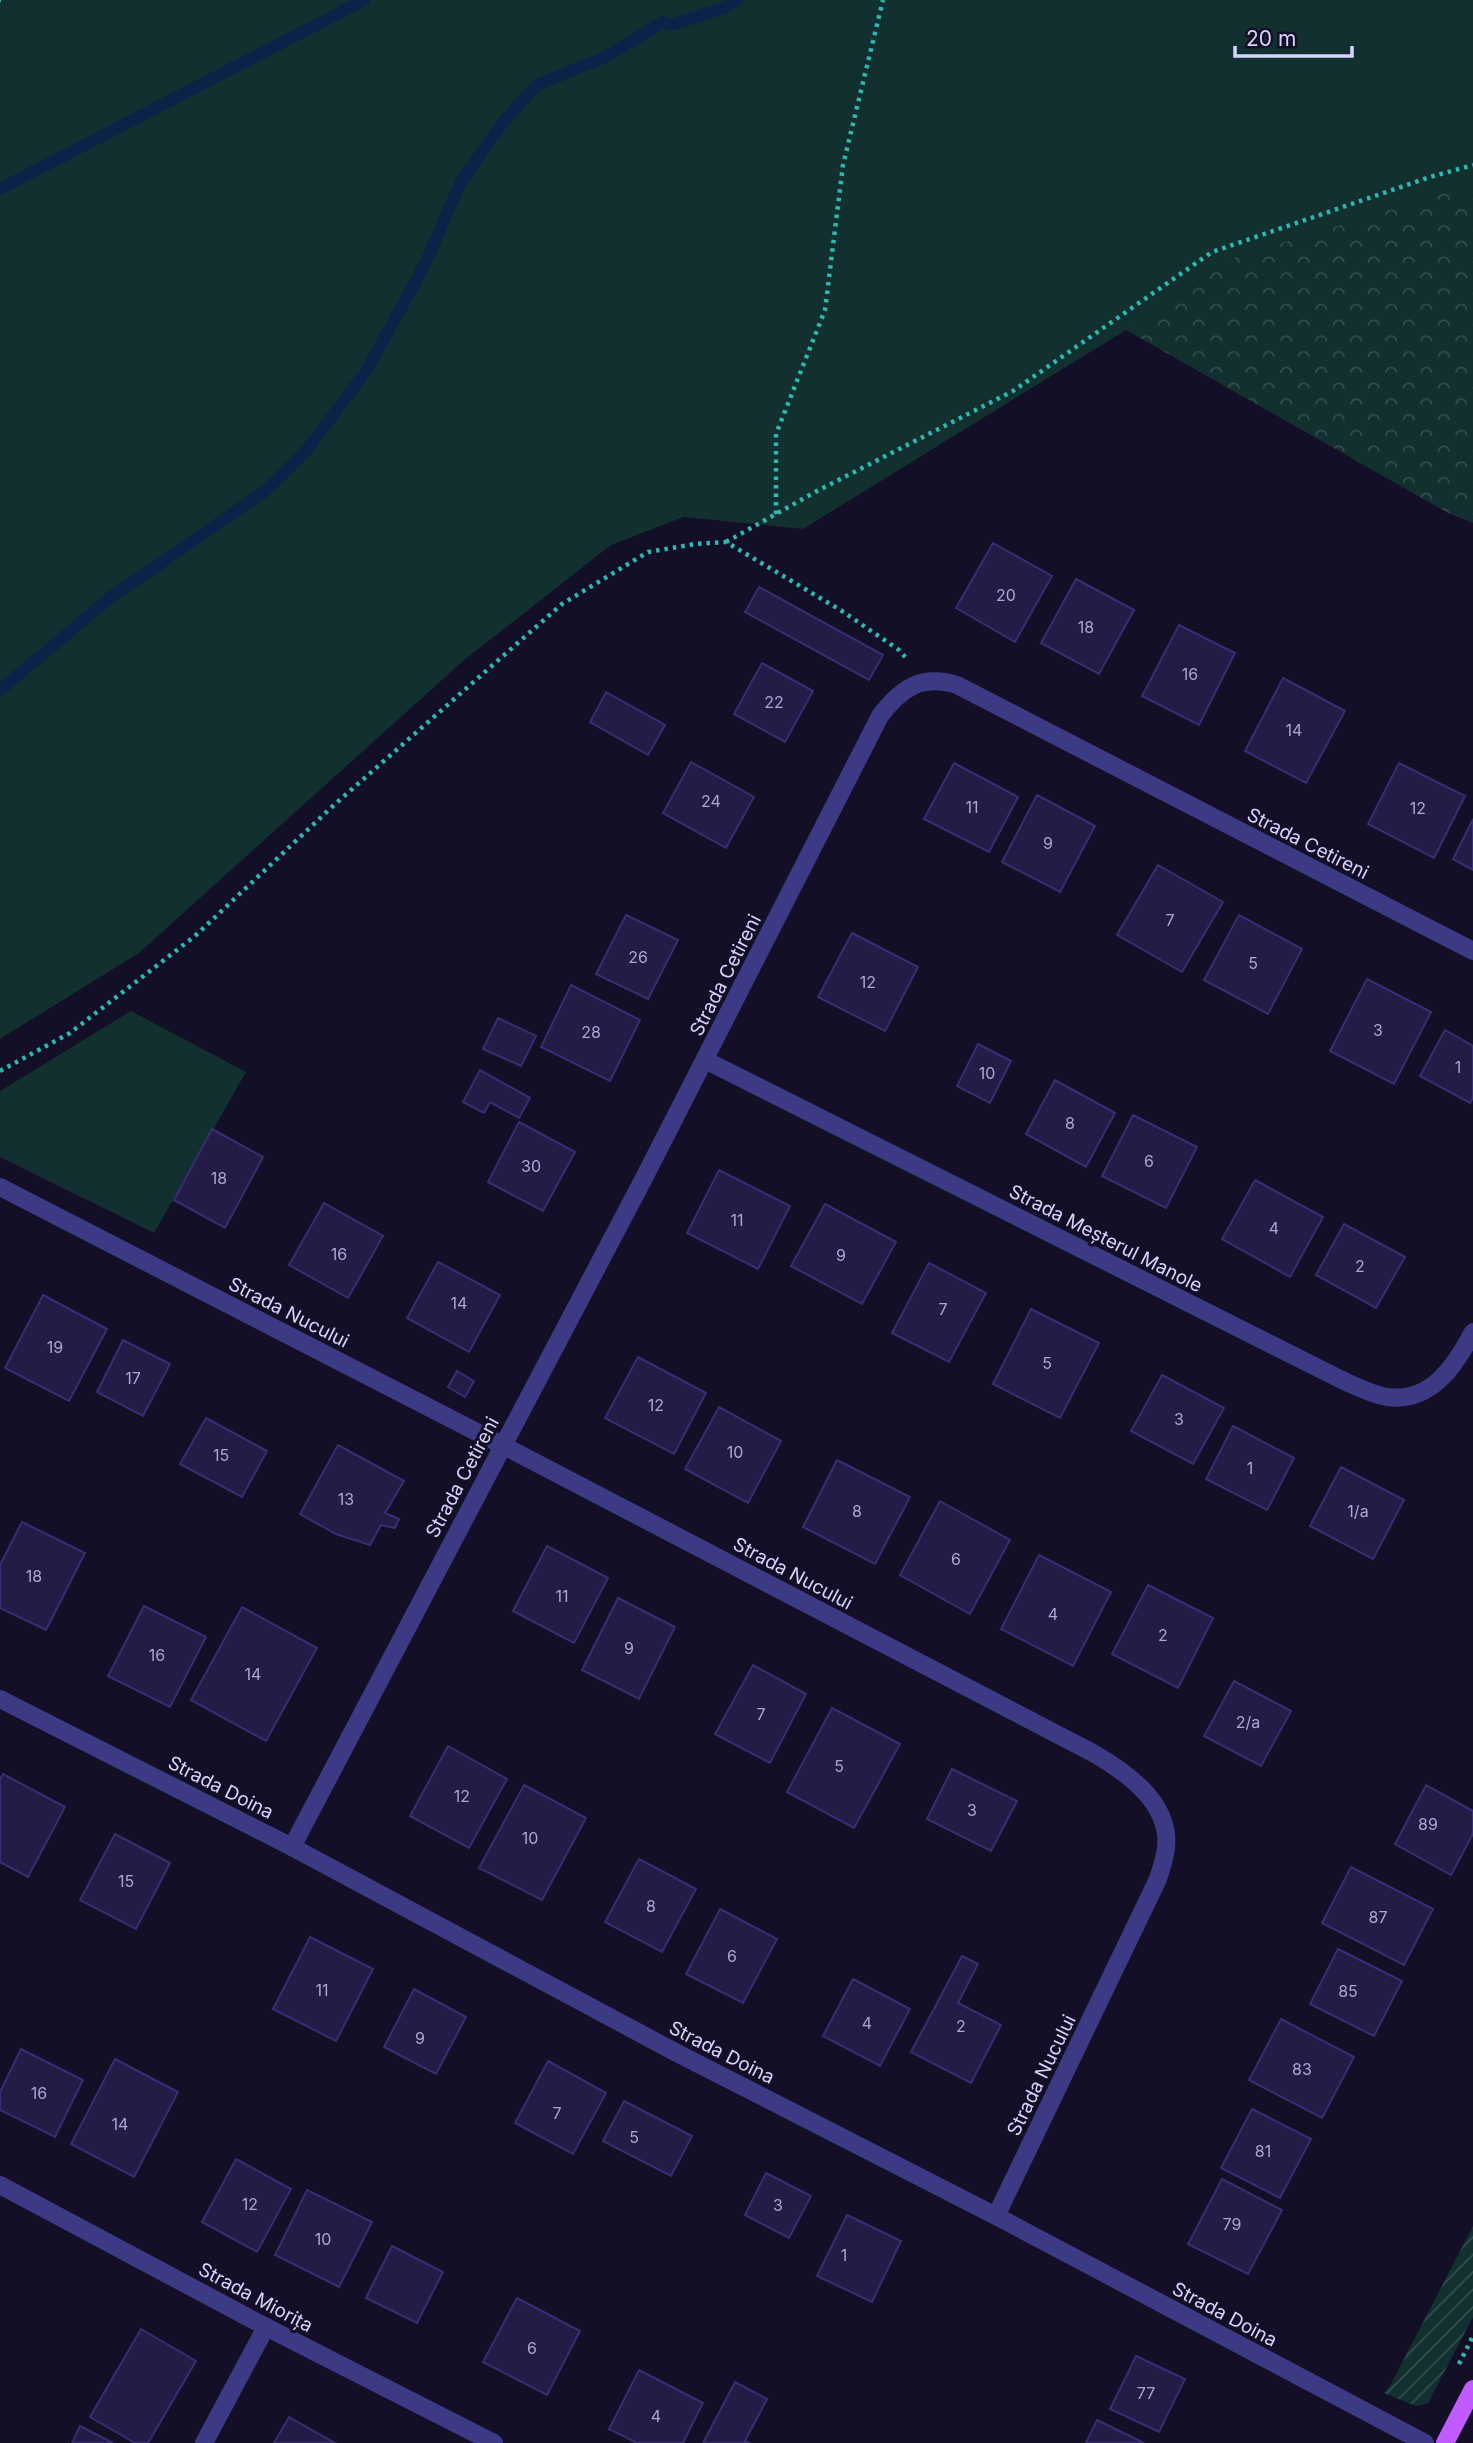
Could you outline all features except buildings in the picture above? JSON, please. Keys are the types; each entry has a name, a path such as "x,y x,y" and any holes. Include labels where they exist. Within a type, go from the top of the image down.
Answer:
{"main road":[{"path":"1445,2443 1473,2389"}],"street":[{"name":"Strada Cetireni","path":"292,1847 705,1060 880,716 897,696 925,681 957,685 1473,951"},
{"name":"Strada Meșterul Manole","path":"705,1060 1369,1392 1385,1397 1402,1397 1428,1389 1452,1368 1473,1332"},
{"name":"Strada Nucului","path":"0,1187 1093,1753 1122,1771 1139,1786 1153,1804 1166,1837 1166,1849 1158,1879 996,2216"},
{"name":"Strada Doina","path":"0,1699 292,1847 676,2052 996,2216 1425,2443"},
{"name":"Strada Miorița","path":"0,2185 265,2327 494,2443"},
{"path":"204,2443 265,2327"}],"path":[{"path":"776,514 776,433 825,310 843,165 883,0"},
{"path":"0,1070 70,1033 195,936 334,805 562,604 649,552 726,542 817,491 1013,391 1212,252 1473,164"},
{"path":"726,542 842,611 900,650 925,681"},
{"path":"1456,2370 1473,2336"}],"green space":[{"path":"0,0 1473,0 1473,184 1236,257 1126,330 803,529 684,517 611,545 463,661 139,953 0,1039"},
{"path":"1473,184 1473,523 1448,513 1126,330 1236,257"},
{"path":"131,1011 246,1072 154,1233 0,1157 0,1091"},
{"path":"1473,2226 1473,2317 1428,2403 1416,2406 1384,2393 1391,2384"}],"waterway":[{"path":"0,189 364,0"},
{"path":"0,690 111,597 264,492 306,451 367,370 426,262 461,182 503,122 537,85 605,57 663,22 671,25 725,7 737,0"}]}
